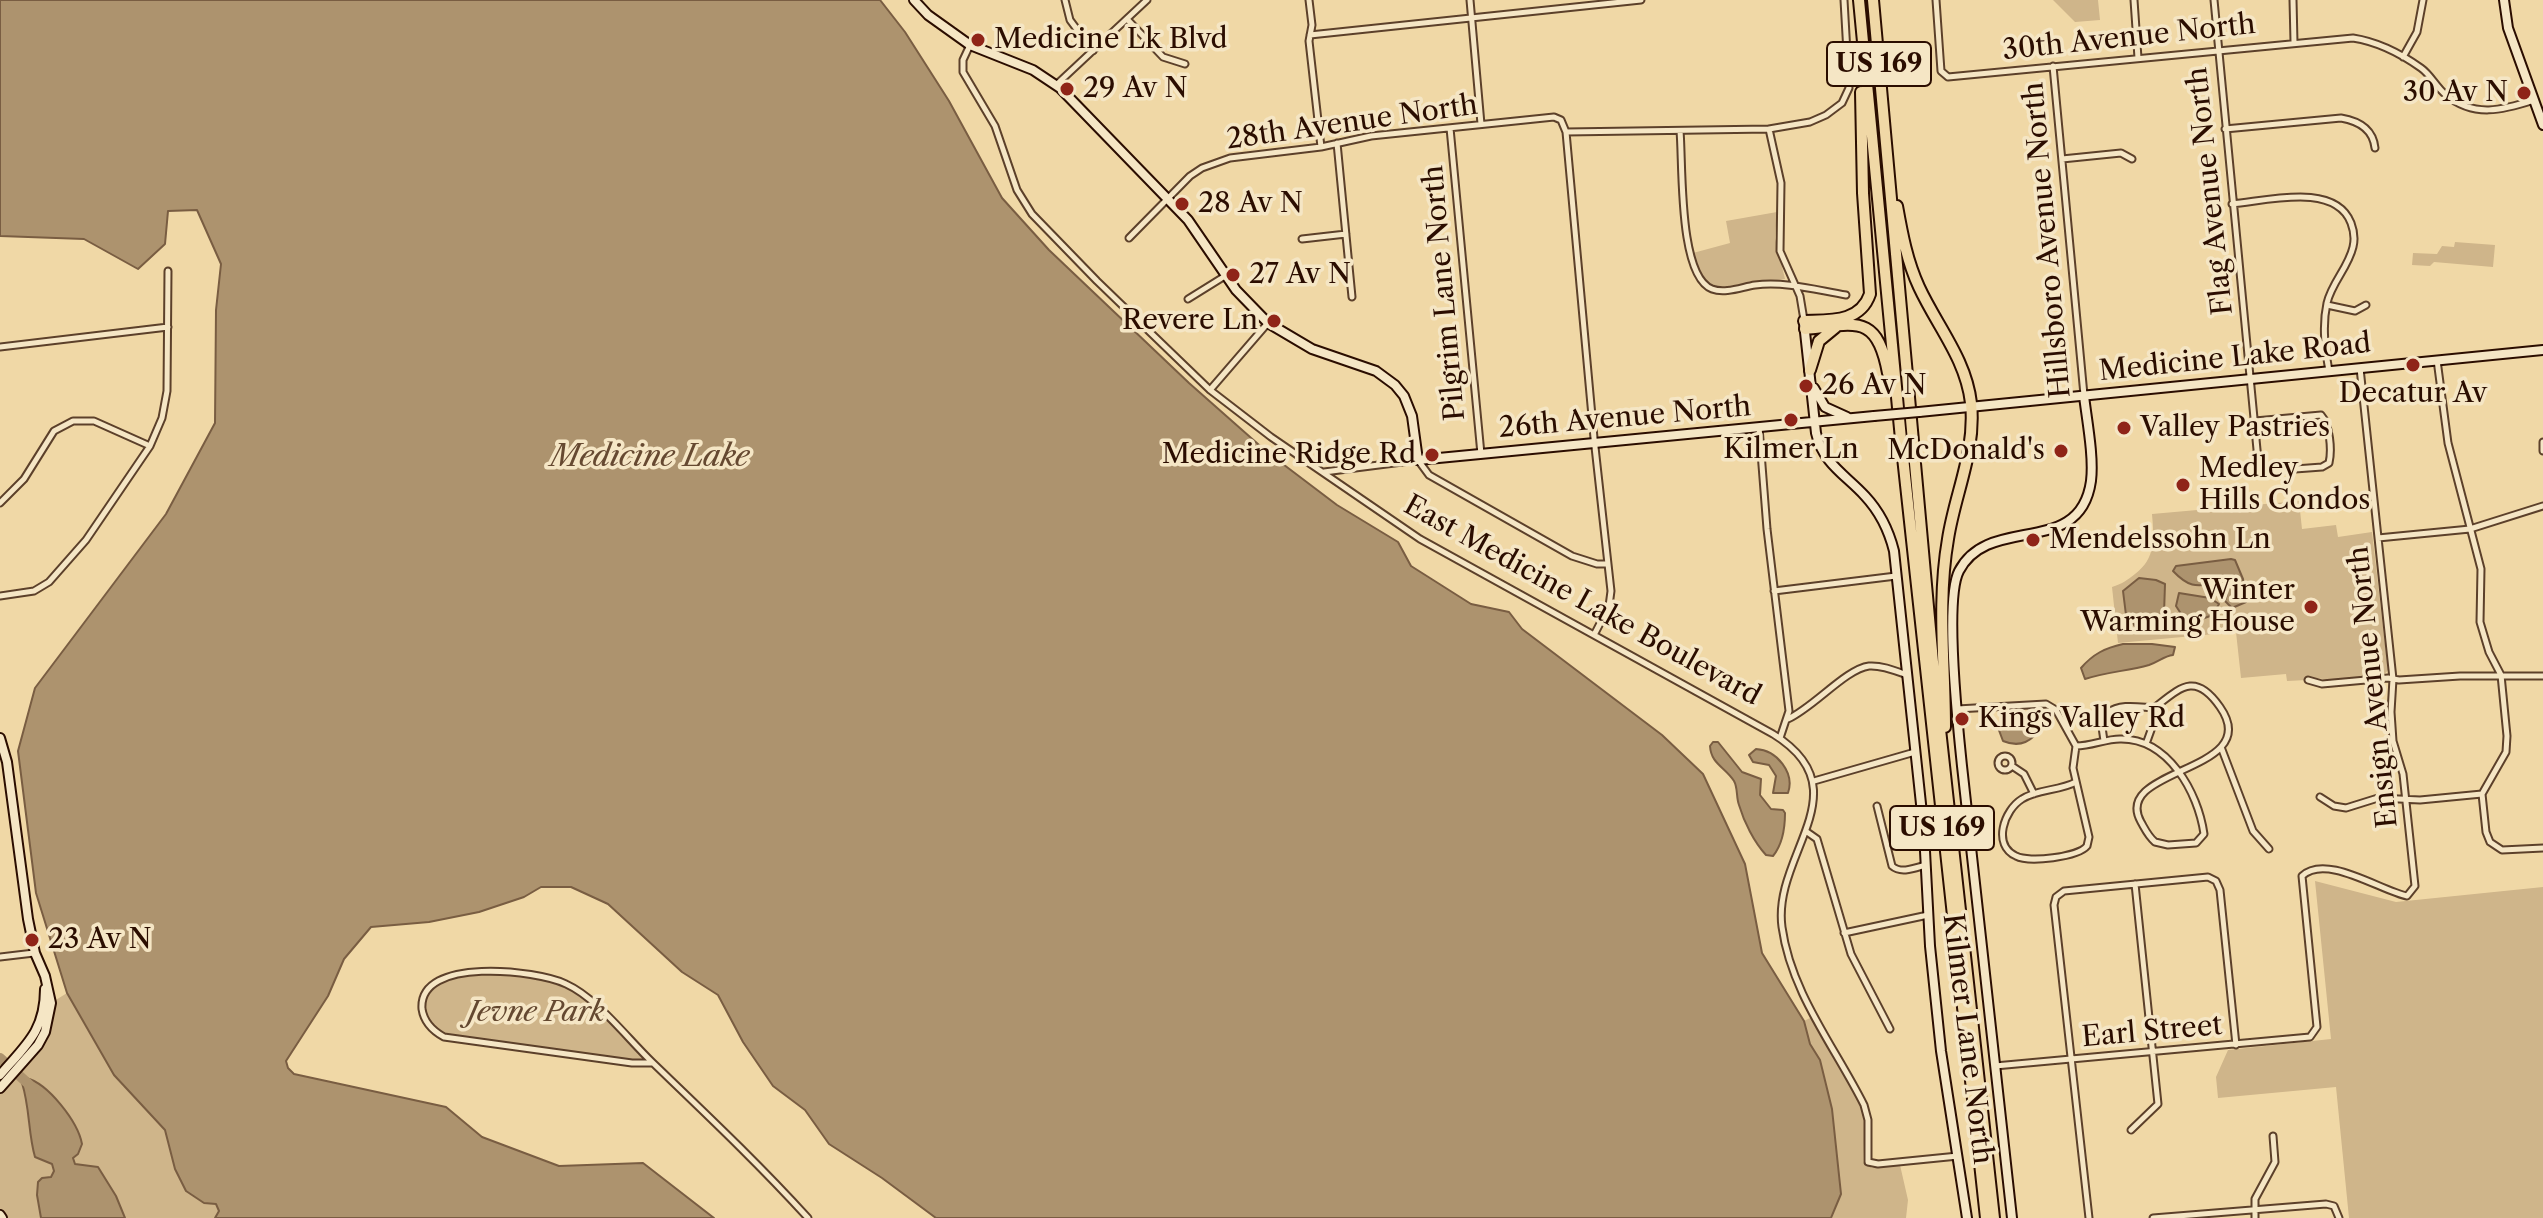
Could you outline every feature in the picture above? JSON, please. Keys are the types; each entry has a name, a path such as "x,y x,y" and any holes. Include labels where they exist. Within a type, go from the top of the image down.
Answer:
{"highway":[{"name":"US 169","path":"1859,0 1901,439 1986,1218"},
{"name":"US 169","path":"1873,0 1911,442 1994,1218"},
{"path":"1805,325 1851,316 1866,304 1870,294 1863,193 1863,54"},
{"path":"1884,128 1909,261 1925,300 1959,359 1971,407 1970,452 1948,537 1942,591 1946,785"},
{"path":"1810,375 1819,341 1832,329 1857,324 1865,327 1881,343 1901,439"},
{"path":"1805,325 1842,326"}],"street":[{"path":"914,0 928,15 970,45 1015,61 1056,85 1167,198 1203,239 1225,276 1245,301 1268,323 1312,349 1376,371 1395,385 1404,396 1412,416 1418,460 1429,475 1572,556 1608,564"},
{"path":"1065,0 1070,20 1093,51"},
{"path":"1056,85 1147,0"},
{"path":"1309,0 1321,147"},
{"path":"1470,0 1481,124"},
{"path":"1310,35 1641,0"},
{"path":"1594,635 1610,601 1608,564 1566,132 1769,129 1810,122 1836,108 1847,95 1850,73 1844,0"},
{"name":"30th Avenue North","path":"1936,0 1941,71 1944,75 2353,38 2383,45 2403,57 2429,76 2445,94 2466,107 2478,111 2503,110 2534,100"},
{"path":"2134,0 2138,58"},
{"name":"Flag Avenue North","path":"2214,0 2258,460 2268,471 2322,467 2329,463 2328,430 2324,417 2316,414 2255,421"},
{"path":"2293,0 2294,42"},
{"path":"2403,57 2417,32 2423,0"},
{"path":"2504,0 2508,28 2543,125"},
{"path":"1127,19 1163,57 1185,64"},
{"name":"East Medicine Lake Boulevard","path":"970,45 963,60 963,72 995,126 1017,190 1032,214 1210,390 1241,415 1420,539 1780,738 1802,757 1814,781"},
{"name":"Hillsboro Avenue North","path":"1957,709 1953,601 1959,571 1971,554 1988,542 2044,533 2072,517 2089,491 2091,465 2053,66"},
{"name":"28th Avenue North","path":"1129,238 1190,176 1215,162 1230,158 1321,147 1371,136 1554,117 1561,120 1566,132"},
{"path":"2225,129 2341,118 2359,123 2369,130 2374,137 2375,148"},
{"name":"Pilgrim Lane North","path":"1450,128 1481,454"},
{"name":"Kilmer Lane North","path":"1769,129 1781,183 1780,251 1802,304 1818,440 1826,459 1868,499 1886,525 1894,551 1927,865 1928,915 1941,1051 1967,1218"},
{"path":"1680,131 1686,229 1691,254 1702,281 1709,288 1722,291 1764,284 1846,295"},
{"path":"1337,143 1352,297"},
{"path":"2062,159 2121,153 2132,159"},
{"path":"2232,204 2320,197 2338,204 2344,211 2355,241 2349,260 2333,285 2327,305 2324,323 2329,371"},
{"path":"1302,239 1346,234"},
{"path":"0,596 34,591 49,582 86,540 150,446 165,404 168,271"},
{"path":"1188,299 1225,276"},
{"path":"2327,305 2355,311 2366,305"},
{"path":"1210,390 1268,323"},
{"path":"0,347 168,327"},
{"name":"Medicine Lake Road","path":"1932,410 2543,350"},
{"path":"2437,360 2445,428 2481,569 2480,622 2489,652 2501,675 2507,744 2502,761 2482,794 2486,832 2493,845 2509,851 2543,848"},
{"name":"Ensign Avenue North","path":"2314,1035 2317,1027 2302,881 2305,872 2319,870 2356,876 2399,894 2410,894 2415,886 2403,774 2393,741 2393,679 2360,368"},
{"path":"1810,375 1825,407 1852,419"},
{"name":"26th Avenue North","path":"1323,472 1932,410"},
{"path":"0,503 24,479 54,431 73,421 94,421 150,446"},
{"path":"1759,427 1788,719 1780,738"},
{"path":"2543,442 2543,451"},
{"path":"2378,538 2470,529 2543,506"},
{"path":"1774,591 1897,576"},
{"path":"1788,719 1813,705 1860,668 1878,666 1908,675"},
{"path":"2308,680 2322,684 2501,675 2543,676"},
{"path":"2076,746 2122,738 2146,744 2168,756 2179,772 2196,806 2204,830 2203,838 2196,843 2161,845 2150,838 2136,814 2135,804 2144,792 2179,772 2221,747 2229,735 2226,717 2207,691 2183,687 2154,708 2134,706 2113,709 2104,719 2104,741"},
{"path":"2012,1218 1957,709 2046,704 2056,710 2076,746 2072,760 2089,837 2084,850 2075,855 2023,859 2009,852 2003,838 2005,820 2017,802 2076,782"},
{"path":"2146,744 2155,719 2154,708"},
{"path":"0,738 7,762 22,885 35,953 45,976 51,1003 45,1032 38,1045 4,1075 0,1088"},
{"path":"2221,747 2253,831 2269,849"},
{"path":"1916,752 1814,781 1807,832 1783,890 1782,927 1795,977 1804,997 1864,1105 1868,1120 1867,1158 1872,1164 1878,1164 1959,1156"},
{"path":"2012,766 2024,774 2034,794"},
{"path":"2320,797 2334,806 2346,808 2378,798 2482,794"},
{"path":"1877,806 1892,866 1896,870 1905,870 1927,865"},
{"path":"1807,832 1820,845 1851,954 1890,1029"},
{"path":"2089,1218 2054,905 2056,897 2064,891 2208,877 2216,881 2220,890 2236,1045"},
{"path":"2131,1130 2140,1125 2158,1104 2135,884"},
{"path":"1844,933 1928,915"},
{"path":"0,957 35,953"},
{"path":"653,1063 632,1063 444,1037 427,1023 423,998 435,982 455,973 523,974 555,980 575,988 719,1124 808,1218"},
{"name":"Earl Street","path":"1994,1066 2236,1045 2314,1035"},
{"path":"2255,1218 2259,1188 2275,1162 2273,1136"},
{"path":"2153,1218 2334,1206 2339,1218"}],"green space":[{"path":"2053,0 2098,0 2100,20 2075,22"},
{"path":"1777,212 1775,238 1785,279 1721,287 1706,279 1693,253 1730,243 1726,221"},
{"path":"2455,242 2495,245 2493,267 2434,262 2430,266 2412,265 2413,253 2437,254 2442,246 2454,247"},
{"path":"2299,501 2302,529 2336,525 2338,537 2372,532 2388,670 2384,675 2330,680 2308,677 2307,680 2287,681 2286,674 2241,678 2236,632 2118,643 2112,587 2129,578 2147,561 2153,540 2152,514"},
{"path":"2315,881 2396,902 2543,887 2543,1218 2349,1218 2336,1087 2218,1098 2216,1077 2228,1050 2331,1039"},
{"name":"Jevne Park","path":"455,973 544,977 577,989 653,1063 444,1037 425,1019 425,1001 434,985"},
{"path":"67,993 114,1075 165,1130 175,1169 216,1204 219,1211 215,1218 2,1218 0,1215 0,1088 38,1045 51,1003"},
{"path":"1812,1017 1860,1105 1865,1123 1863,1162 1872,1168 1900,1165 1908,1200 1906,1218 1832,1218 1841,1194 1832,1109 1820,1060 1810,1044 1804,1021"}],"water":[{"name":"Medicine Lake","path":"0,0 880,0 905,32 949,101 1002,198 1049,250 1189,383 1267,452 1337,505 1398,542 1411,566 1471,604 1509,612 1522,629 1662,735 1703,774 1745,864 1762,953 1804,1021 1810,1044 1820,1060 1832,1109 1841,1194 1831,1218 936,1218 829,1144 805,1110 773,1086 743,1042 718,995 682,972 608,904 571,887 541,887 524,897 479,912 429,922 371,927 344,959 328,996 286,1061 288,1068 294,1074 446,1107 482,1137 559,1166 643,1163 714,1218 215,1218 219,1211 216,1204 204,1203 186,1191 175,1169 165,1130 114,1075 67,993 36,893 18,751 35,688 166,514 215,423 216,310 221,264 197,210 168,211 165,244 138,269 84,239 0,236"},
{"path":"2235,560 2243,579 2246,602 2232,608 2225,601 2227,594 2223,583 2191,584 2173,571 2176,566"},
{"path":"2139,578 2165,584 2161,621 2135,626 2126,615 2123,591"},
{"path":"2179,593 2210,598 2219,604 2213,615 2196,621 2185,620 2176,606"},
{"path":"2123,644 2175,647 2173,655 2149,665 2085,679 2081,668 2086,663 2100,652"},
{"path":"2005,722 2029,723 2034,728 2034,736 2020,744 2003,741 1997,725"},
{"path":"1718,742 1742,772 1761,779 1760,795 1771,809 1785,813 1779,847 1773,856 1766,855 1750,832 1739,805 1734,781 1713,757 1710,746"},
{"path":"1756,749 1771,753 1782,764 1789,778 1788,793 1773,793 1776,776 1769,765 1753,762 1749,755"},
{"path":"26,1078 43,1087 68,1115 82,1144 73,1158 75,1164 98,1167 125,1218 41,1218 38,1182 51,1177 54,1171 52,1164 35,1157 22,1083"}],"waterway":[{"path":"0,1058 34,1089"}],"place":[{"name":"Medicine Lk Blvd","path":"978,40"},
{"name":"29 Av N","path":"1067,89"},
{"name":"30 Av N","path":"2524,93"},
{"name":"28 Av N","path":"1182,204"},
{"name":"27 Av N","path":"1233,275"},
{"name":"Revere Ln","path":"1274,321"},
{"name":"Decatur Av","path":"2413,365"},
{"name":"26 Av N","path":"1806,386"},
{"name":"Kilmer Ln","path":"1791,420"},
{"name":"Valley Pastries","path":"2124,428"},
{"name":"McDonald's","path":"2061,451"},
{"name":"Medicine Ridge Rd","path":"1432,455"},
{"name":"Medley Hills Condos","path":"2183,485"},
{"name":"Mendelssohn Ln","path":"2033,540"},
{"name":"Winter Warming House","path":"2311,607"},
{"name":"Kings Valley Rd","path":"1962,719"},
{"name":"23 Av N","path":"32,940"}]}
